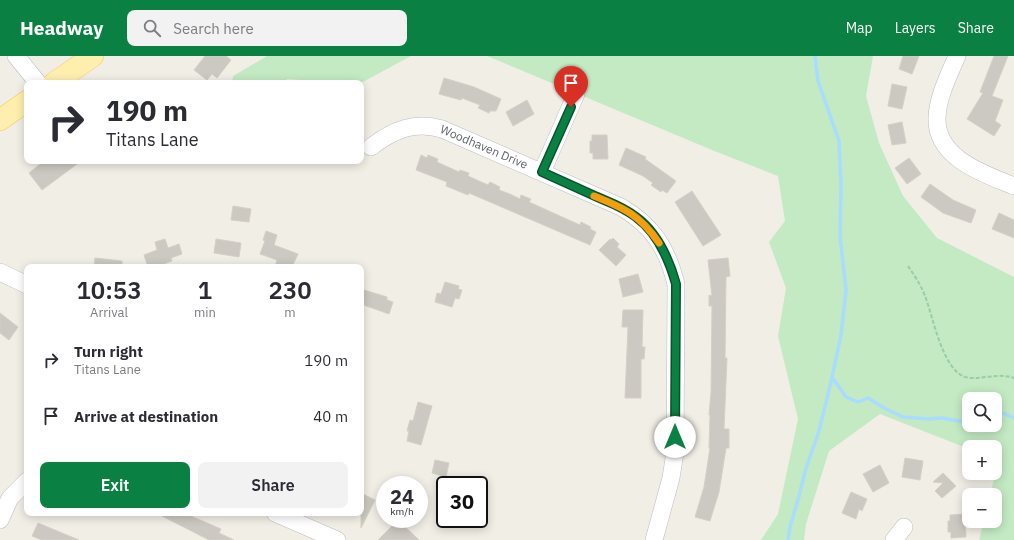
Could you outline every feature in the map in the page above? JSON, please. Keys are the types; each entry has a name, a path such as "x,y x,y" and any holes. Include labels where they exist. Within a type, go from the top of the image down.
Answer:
{"main road":[{"path":"58,80 93,56"},
{"path":"0,120 24,103"}],"street":[{"path":"16,56 36,80"},
{"path":"957,56 942,91 937,117 941,138 958,160 1014,186"},
{"path":"542,172 576,94"},
{"name":"Woodhaven Drive","path":"372,147 386,136 403,129 413,126 430,125 621,207 636,216 653,234 668,257 676,284 674,452 671,478 654,540"},
{"path":"0,272 24,284"},
{"path":"0,520 10,498 24,484"},
{"path":"282,516 337,540"}],"path":[{"path":"908,266 925,295 939,341 952,366 964,377 976,378 992,376 1014,378"}],"green space":[{"path":"267,56 411,56 364,81 364,80 287,79 232,80 233,76"},
{"path":"487,56 873,56 866,96 879,143 903,196 937,238 1014,277 1014,540 979,540 982,528 1002,528 1002,488 992,488 994,480 1002,480 1002,440 962,440 962,446 880,414 829,451 806,524 804,540 761,540 778,514 798,419 778,336 786,288 769,242 785,221 778,176"}],"building":[{"path":"205,56 226,56 231,60 217,78 212,74 207,80 194,70"},
{"path":"903,56 919,56 912,74 899,69"},
{"path":"994,56 1008,56 992,96 1003,100 995,121 1001,125 994,136 967,119 983,93 980,92"},
{"path":"444,78 474,87 501,99 496,111 490,111 489,113 478,108 480,105 462,98 461,100 439,94"},
{"path":"892,84 907,87 902,109 888,106"},
{"path":"527,100 534,114 513,126 506,112"},
{"path":"902,122 906,143 892,145 888,125"},
{"path":"592,135 607,135 608,159 593,159 593,153 590,153 590,141 592,141"},
{"path":"626,148 646,157 645,159 676,181 667,193 662,190 661,192 651,185 653,183 643,176 619,165"},
{"path":"421,155 427,158 428,155 438,159 437,162 459,172 460,170 469,173 468,176 488,185 490,182 500,187 499,190 520,199 521,195 531,199 529,202 580,225 581,222 591,227 590,229 596,232 590,245 469,193 468,195 446,186 447,182 416,170"},
{"path":"909,158 921,174 907,184 895,168"},
{"path":"40,164 77,164 42,190 29,173"},
{"path":"930,184 953,200 976,210 971,223 943,213 921,197"},
{"path":"692,191 721,235 703,246 675,202"},
{"path":"233,206 251,209 249,222 231,220"},
{"path":"999,213 1014,220 1014,238 992,229"},
{"path":"266,231 277,235 274,245 298,254 293,264 276,264 277,260 260,254 265,241 263,240"},
{"path":"613,238 619,244 617,247 626,255 616,266 599,250"},
{"path":"165,239 168,248 179,244 182,254 171,258 172,261 164,264 147,264 144,255 157,250 155,242"},
{"path":"216,239 241,243 239,257 214,253"},
{"path":"95,258 122,261 122,264 94,264"},
{"path":"728,258 730,276 726,277 725,358 727,358 724,429 729,429 729,448 726,448 719,492 710,521 695,517 704,487 710,448 709,415 711,393 712,306 709,306 709,295 712,296 708,260"},
{"path":"638,274 643,292 623,297 619,279"},
{"path":"445,282 459,286 458,289 462,290 459,299 455,298 452,307 435,302 437,293 441,294"},
{"path":"364,290 387,297 387,300 393,302 389,314 364,305"},
{"path":"623,310 643,310 642,347 645,347 644,359 641,359 641,398 625,398 628,327 622,327"},
{"path":"0,313 18,327 9,340 0,333"},
{"path":"418,402 432,406 421,445 407,441 409,431 407,431 410,420 413,421"},
{"path":"905,458 923,461 920,480 902,477"},
{"path":"435,460 449,463 446,476 432,473"},
{"path":"880,465 889,483 873,492 863,474"},
{"path":"943,473 956,486 942,498 935,491 943,483 933,482"},
{"path":"851,492 867,499 862,511 859,509 856,519 842,513"},
{"path":"364,494 375,500 361,528 361,516 364,516"},
{"path":"962,514 962,528 966,528 966,537 951,538 951,532 948,532 948,521 950,521 950,515"},
{"path":"162,516 191,516 221,529 219,533 234,540 209,540"},
{"path":"38,523 79,540 42,540 32,536"},
{"path":"390,528 406,528 419,540 378,540"}],"waterway":[{"path":"788,540 790,527 806,468 819,431 831,382 841,335 846,290 840,235 841,185 839,141 818,81 815,56"},
{"path":"832,377 846,397 858,402 868,398 903,417 929,419 942,418 962,422"},
{"path":"1002,413 1014,418"}],"slow traffic":[{"path":"594,196 621,207 636,216 653,234 659,243"}],"route":[{"path":"571,107 542,172 621,207 636,216 653,234 668,257 676,284 675,437"}]}
